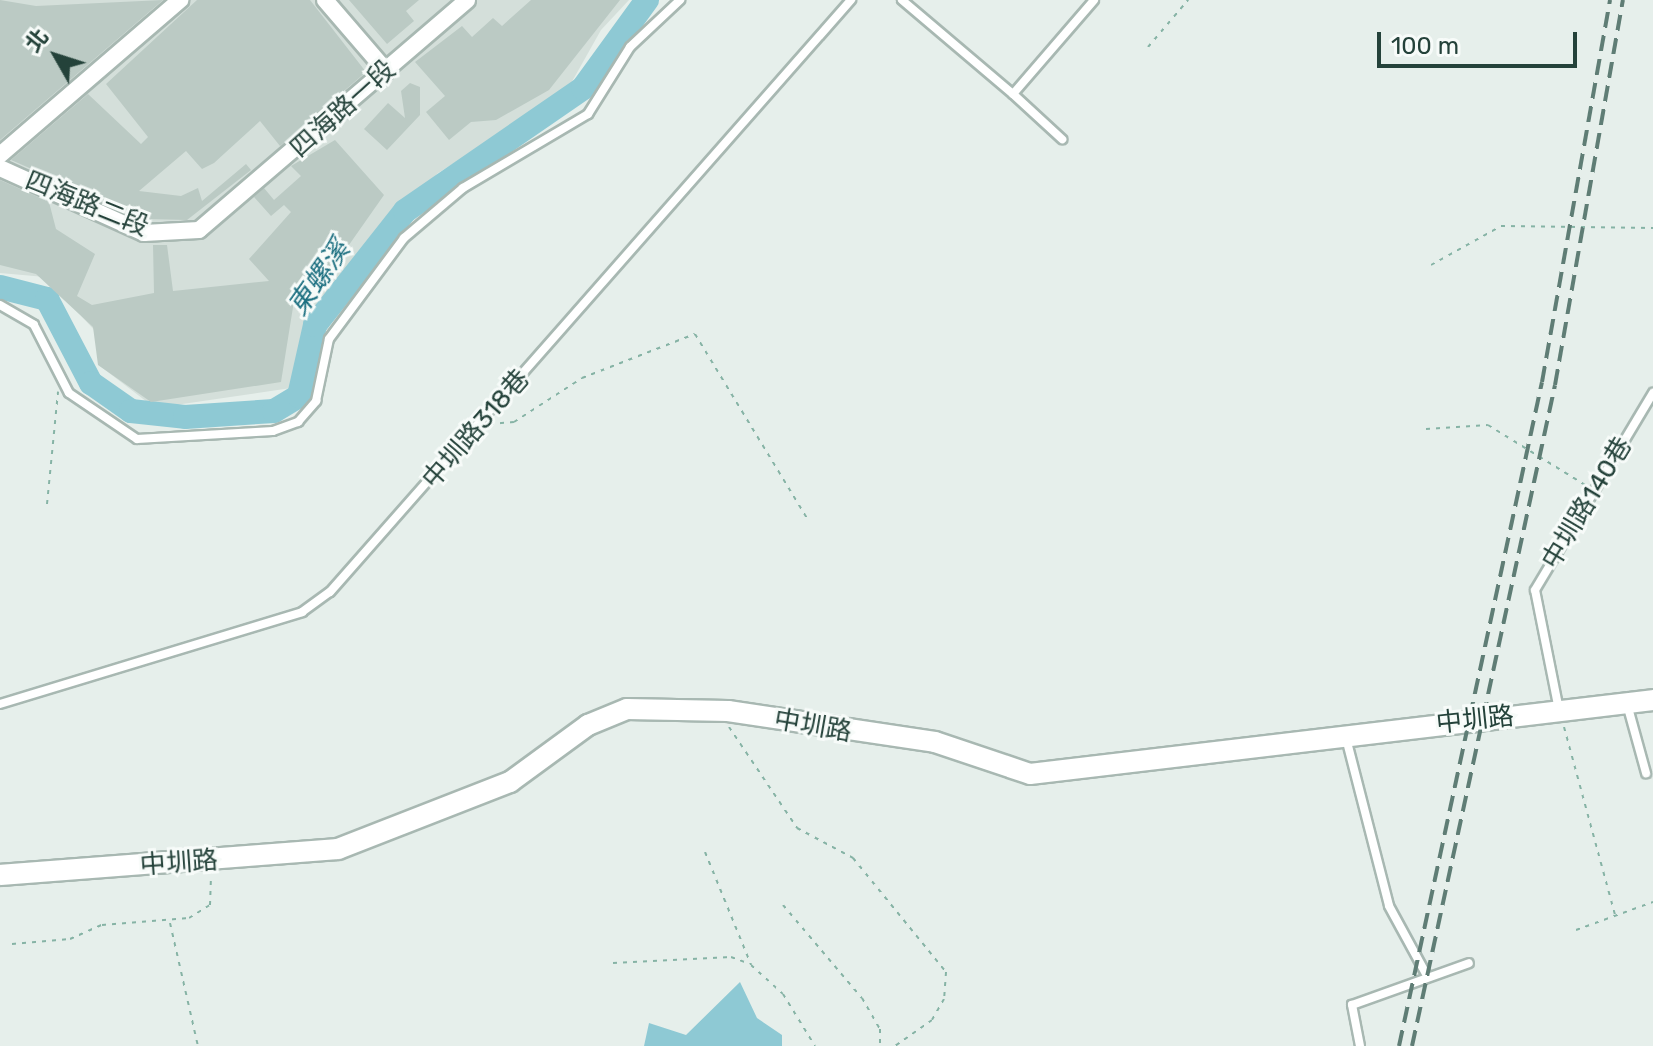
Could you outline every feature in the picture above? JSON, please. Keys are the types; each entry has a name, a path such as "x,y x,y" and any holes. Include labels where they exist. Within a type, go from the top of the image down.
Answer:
{"street":[{"path":"0,155 180,0"},
{"path":"325,0 386,71"},
{"name":"四海路一段","path":"219,219 467,0"},
{"name":"四海路二段","path":"0,168 144,233 199,230 219,219"},
{"name":"中圳路","path":"0,875 338,849 378,837 510,782 613,712 728,711 969,748 1030,774 1653,700"}],"lane":[{"path":"0,305 34,325 63,381 93,416 137,439 273,431 298,422 316,401 329,339 404,238 463,188 588,114 630,47 680,0"},
{"name":"中圳路318巷","path":"0,704 302,612 358,564 851,0"},
{"path":"902,0 1062,139"},
{"path":"1013,94 1094,0"},
{"name":"中圳路140巷","path":"1559,710 1535,590 1653,393"},
{"path":"1627,703 1646,773"},
{"path":"1346,735 1389,906 1426,974"},
{"path":"1360,1046 1352,1005 1426,974 1469,963"}],"path":[{"path":"1148,47 1188,0"},
{"path":"1431,265 1501,226 1653,228"},
{"path":"482,422 503,427 582,378 695,334 807,518"},
{"path":"47,504 54,401 63,381"},
{"path":"1426,429 1488,425 1593,490"},
{"path":"1559,710 1615,915"},
{"path":"728,711 729,728 797,828 853,858 946,972 944,999 932,1020 895,1046"},
{"path":"705,852 751,965"},
{"path":"12,944 70,939 102,925 170,921 210,905 214,887 206,861"},
{"path":"1576,930 1653,902"},
{"path":"783,905 862,998 880,1029 880,1046"},
{"path":"170,921 198,1046"},
{"path":"613,963 731,957 751,965 783,994 815,1046"}],"shaded area":[{"path":"0,0 629,0 601,30 565,94 438,173 352,263 300,343 291,388 155,408 100,366 97,333 45,277 0,273"}],"water":[{"path":"740,982 757,1018 782,1035 782,1046 644,1046 649,1023 686,1035"}],"building":[{"path":"0,0 36,6 163,0 0,140"},
{"path":"197,0 310,0 366,72 280,146 260,121 214,163 202,169 186,151 139,191 181,196 198,188 202,201 246,164 251,170 187,220 146,219 11,160 88,94 141,144 148,137 106,84"},
{"path":"349,0 419,0 406,11 414,21 387,44"},
{"path":"531,0 620,0 549,90 496,120 471,122 449,140 426,112 445,96 415,62 462,26 472,37 493,18 502,26"},
{"path":"410,83 420,87 420,115 387,150 364,129 388,103 405,118 401,91"},
{"path":"335,140 384,195 323,282 294,301 281,382 151,402 98,365 93,327 36,274 0,265 0,180 49,202 56,229 95,254 77,296 92,305 154,293 153,245 167,245 173,291 269,281 249,259 291,212 284,205 271,216 254,197 264,188 274,200 301,176 291,166"}],"waterway":[{"name":"東螺溪","path":"0,287 47,299 91,383 131,411 185,417 274,411 299,396 315,325 405,211 583,88 647,0"}],"railway":[{"path":"1399,1046 1542,382 1610,0"},
{"path":"1412,1046 1555,385 1623,0"}]}
